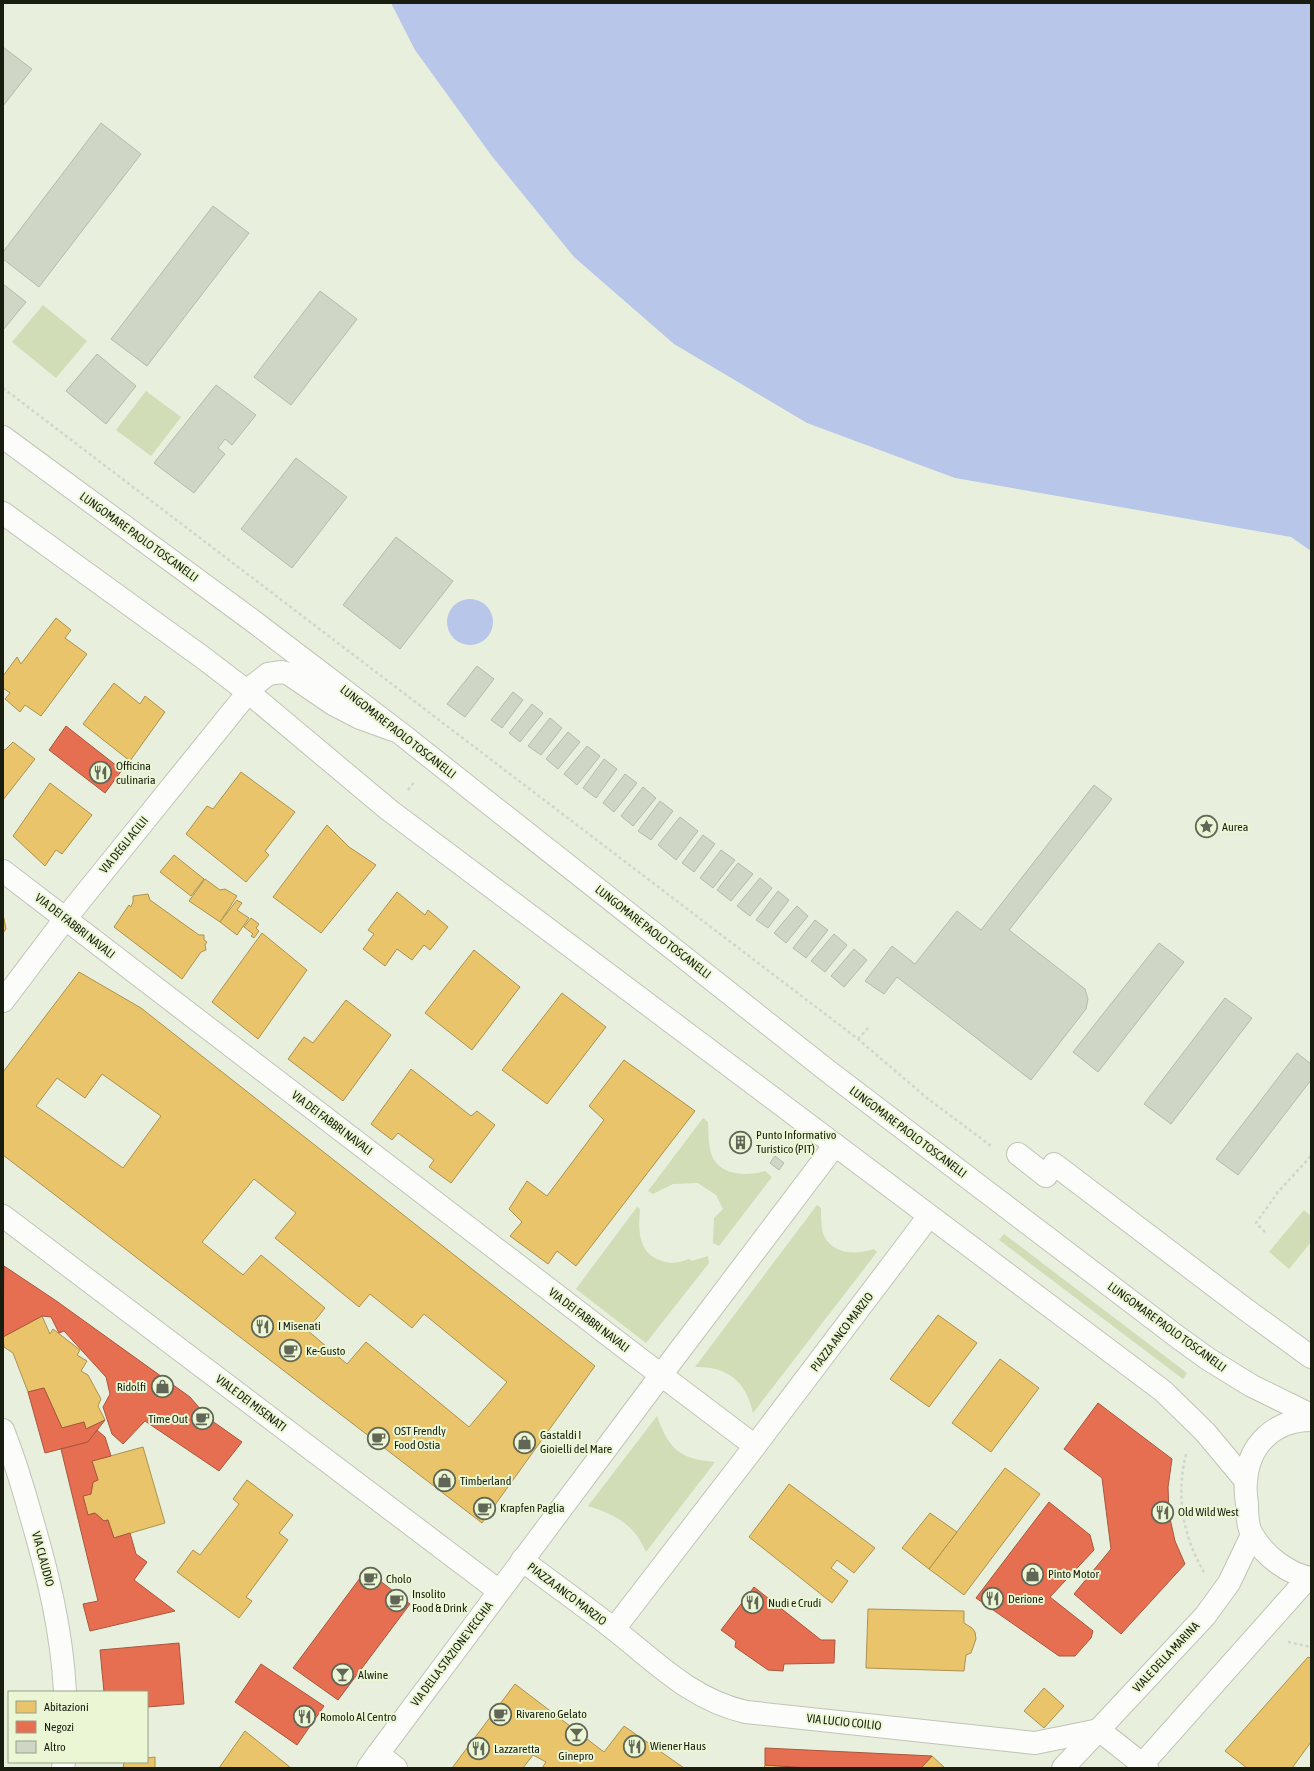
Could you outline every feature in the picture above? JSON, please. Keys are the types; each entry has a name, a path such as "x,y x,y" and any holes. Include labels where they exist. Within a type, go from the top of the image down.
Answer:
{"street":[{"name":"LUNGOMARE PAOLO TOSCANELLI","path":"3,437 253,621 400,733 829,1072 1179,1338 1208,1359 1252,1386 1311,1415"},
{"path":"3,513 248,692 389,810 1163,1391 1205,1432 1246,1481"},
{"name":"VIA DEGLI ACILII","path":"3,1001 65,919 248,692 268,674 282,672 295,677 321,696 347,711 400,733"},
{"name":"VIA DEI FABBRI NAVALI","path":"3,871 661,1375"},
{"name":"PIAZZA ANCO MARZIO","path":"835,1145 522,1560 614,1629 929,1216"},
{"path":"1018,1154 1046,1176 1054,1164 1246,1309 1308,1349"},
{"name":"VIALE DEI MISENATI","path":"3,1216 499,1591"},
{"path":"661,1375 755,1446"},
{"path":"1099,1730 1143,1767 1310,1578 1282,1566 1268,1556 1252,1535 1247,1511 1246,1481 1252,1455 1262,1439 1275,1428 1290,1422 1311,1420"},
{"name":"VIA CLAUDIO","path":"3,1430 14,1458 48,1578 61,1640 65,1691"},
{"name":"VIALE DELLA MARINA","path":"1063,1768 1209,1610 1232,1578 1252,1535"},
{"name":"VIA DELLA STAZIONE VECCHIA","path":"373,1761 522,1560"},
{"name":"VIA LUCIO COILIO","path":"614,1629 691,1690 719,1704 739,1710 1035,1743 1099,1730"},
{"path":"373,1761 396,1768"}],"path":[{"path":"3,388 858,1040 927,1098"},
{"path":"405,793 415,781"},
{"path":"858,1040 868,1028"},
{"path":"1265,1232 1256,1223 1278,1192 1311,1156"},
{"path":"1186,1452 1181,1479 1181,1510 1193,1552 1206,1576"},
{"path":"1282,1640 1311,1647"}],"green space":[{"path":"43,305 87,341 56,378 12,342"},
{"path":"146,391 181,417 151,456 116,430"},
{"path":"703,1118 708,1122 711,1154 719,1166 739,1174 750,1174 765,1171 772,1177 719,1246 713,1243 714,1218 723,1209 716,1195 698,1183 673,1184 653,1194 648,1191"},
{"path":"817,1205 821,1208 824,1236 834,1247 853,1253 874,1249 877,1252 753,1413 745,1392 740,1384 733,1378 717,1369 695,1367"},
{"path":"637,1207 640,1209 639,1225 641,1240 648,1253 654,1258 672,1263 689,1259 692,1261 708,1256 709,1263 646,1343 576,1289"},
{"path":"1304,1210 1311,1216 1311,1242 1289,1269 1269,1252"},
{"path":"1004,1234 1187,1373 1183,1379 999,1240"},
{"path":"657,1416 666,1437 677,1450 692,1458 715,1462 646,1552 636,1534 623,1522 607,1513 588,1506"}],"water":[{"path":"391,3 1311,3 1311,551 1291,537 955,478 807,423 674,344 574,257 491,155 415,50"},
{"path":"465,599 475,599 483,603 489,609 493,617 493,627 489,635 483,641 475,645 465,645 457,641 451,635 447,627 447,617 451,609 457,603"}],"building: Abitazioni":[{"path":"56,618 71,630 65,638 87,654 41,716 25,705 20,712 5,699 10,693 3,688 3,676 17,657 21,664"},
{"path":"114,683 140,704 145,696 165,712 130,761 83,724"},
{"path":"13,742 35,759 3,800 3,749 5,750"},
{"path":"241,772 295,812 265,851 269,855 246,882 186,834 207,806 213,809"},
{"path":"50,783 92,815 62,854 56,850 45,866 13,836"},
{"path":"327,825 349,847 376,865 321,933 273,897"},
{"path":"174,855 204,879 191,896 160,872"},
{"path":"205,879 220,890 225,889 237,896 220,922 189,901"},
{"path":"397,892 425,915 428,910 448,927 430,950 424,945 412,960 397,949 385,966 363,949 374,934 368,930"},
{"path":"148,894 150,900 199,935 204,935 204,940 207,942 205,945 206,950 201,952 182,979 114,927 129,905 131,907 133,896"},
{"path":"237,900 242,903 237,910 249,918 237,935 220,922"},
{"path":"3,914 6,929 3,933"},
{"path":"251,918 259,924 256,928 259,931 254,938 251,936 253,934 244,927"},
{"path":"262,933 307,970 258,1039 212,1002"},
{"path":"474,950 520,987 472,1050 425,1013"},
{"path":"79,972 141,1008 595,1366 482,1523 3,1155 3,1072","holes":["102,1074 161,1116 123,1168 36,1106 57,1078 85,1098","254,1179 296,1213 275,1238 359,1307 370,1294 412,1328 424,1314 507,1382 469,1427 366,1342 347,1364 307,1330 325,1308 261,1255 243,1275 202,1242"]},
{"path":"562,993 606,1027 547,1104 502,1070"},
{"path":"346,1000 391,1035 343,1101 288,1059 304,1037 313,1043"},
{"path":"624,1060 695,1111 576,1266 557,1251 548,1264 510,1236 522,1222 509,1209 527,1181 547,1196 604,1120 589,1106"},
{"path":"411,1069 471,1116 477,1111 495,1125 451,1183 429,1167 434,1160 398,1133 392,1140 371,1124"},
{"path":"938,1315 977,1343 929,1407 890,1379"},
{"path":"42,1316 50,1334 53,1329 80,1350 77,1355 87,1361 81,1371 88,1375 101,1399 98,1406 105,1420 86,1429 84,1422 62,1428 44,1388 28,1392 13,1353 4,1347 3,1337"},
{"path":"1000,1359 1039,1388 991,1452 952,1423"},
{"path":"143,1447 165,1523 114,1538 108,1520 104,1521 95,1513 88,1515 83,1496 91,1494 93,1482 98,1480 92,1461"},
{"path":"1005,1468 1040,1494 964,1595 929,1569"},
{"path":"247,1480 293,1515 279,1533 288,1540 246,1597 252,1601 239,1618 177,1572 193,1550 200,1555 239,1504 233,1499"},
{"path":"789,1484 875,1548 854,1573 837,1560 831,1568 848,1581 832,1603 749,1537"},
{"path":"930,1513 957,1532 929,1569 902,1548"},
{"path":"868,1609 964,1611 964,1623 975,1632 976,1639 971,1653 966,1655 964,1671 866,1668"},
{"path":"1308,1657 1311,1658 1311,1742 1292,1768 1247,1768 1225,1751"},
{"path":"515,1684 604,1752 624,1726 684,1768 542,1768 546,1762 533,1755 523,1768 452,1768"},
{"path":"1044,1688 1064,1706 1044,1728 1024,1711"},
{"path":"245,1731 291,1768 219,1768"},
{"path":"932,1756 945,1768 921,1768"},
{"path":"155,1757 155,1768 123,1768 124,1763 148,1763 148,1758"},
{"path":"765,1765 809,1768 764,1768"}],"building: Negozi":[{"path":"66,726 122,770 105,793 49,750"},
{"path":"4,1266 55,1300 190,1397 208,1418 242,1442 219,1471 145,1421 123,1444 112,1434 103,1407 110,1394 106,1377 64,1331 59,1333 51,1317 42,1316 3,1337"},
{"path":"44,1388 62,1428 84,1422 86,1429 105,1420 88,1442 45,1453 28,1392"},
{"path":"1098,1403 1172,1459 1168,1487 1169,1514 1175,1541 1185,1564 1121,1634 1074,1594 1111,1549 1102,1478 1064,1449"},
{"path":"97,1430 105,1437 111,1456 92,1461 98,1480 93,1482 91,1494 83,1496 88,1515 95,1513 104,1521 108,1520 114,1538 130,1533 136,1554 147,1562 134,1580 175,1611 90,1631 83,1604 98,1601 61,1449 88,1442"},
{"name":"Pinto Motor","path":"1049,1502 1090,1535 1094,1550 1050,1597 1093,1631 1091,1638 1075,1656 1059,1656 976,1598"},
{"path":"366,1570 410,1604 338,1700 293,1668"},
{"path":"754,1587 821,1640 835,1640 834,1663 784,1664 783,1671 768,1670 735,1647 736,1641 721,1630"},
{"path":"179,1643 184,1704 148,1707 148,1691 104,1691 100,1650"},
{"path":"261,1664 324,1706 297,1745 235,1702"},
{"path":"765,1748 932,1756 921,1768 809,1768 765,1765"}],"building: Altro":[{"path":"3,47 32,69 3,106"},
{"path":"101,123 141,154 39,287 3,259 3,252"},
{"path":"213,206 249,233 147,366 111,339"},
{"path":"3,284 26,302 3,330"},
{"path":"320,291 357,319 291,405 254,377"},
{"path":"97,354 136,386 106,424 66,391"},
{"path":"216,385 256,415 232,445 225,439 218,448 225,454 194,493 154,463"},
{"path":"296,458 347,497 292,568 241,529"},
{"path":"396,537 453,581 400,649 343,605"},
{"path":"477,666 494,679 465,717 447,704"},
{"path":"513,692 523,700 502,728 491,720"},
{"path":"532,704 543,713 520,742 509,733"},
{"path":"550,718 562,728 541,755 528,746"},
{"path":"568,732 580,742 558,769 546,759"},
{"path":"587,746 600,756 577,785 564,774"},
{"path":"604,759 617,769 596,798 583,788"},
{"path":"625,774 637,783 614,812 603,803"},
{"path":"1094,785 1112,799 1009,930 1085,989 1088,999 1086,1009 1031,1080 897,977 884,994 865,981 892,946 915,964 957,911 981,930"},
{"path":"643,787 656,798 633,826 621,816"},
{"path":"660,801 673,811 651,840 638,831"},
{"path":"680,817 698,831 676,860 658,845"},
{"path":"703,835 715,844 694,872 682,863"},
{"path":"721,850 735,860 713,888 700,878"},
{"path":"738,863 753,874 731,901 717,890"},
{"path":"760,878 772,888 750,916 737,906"},
{"path":"778,891 789,900 768,928 756,920"},
{"path":"797,906 808,916 786,943 774,933"},
{"path":"815,920 828,930 806,958 793,948"},
{"path":"834,934 847,945 825,972 811,961"},
{"path":"1159,943 1184,962 1098,1072 1073,1052"},
{"path":"854,949 867,960 844,987 831,976"},
{"path":"1225,998 1252,1018 1171,1124 1144,1104"},
{"path":"1297,1053 1311,1064 1311,1080 1238,1175 1216,1159"},
{"name":"Punto Informativo Turistico (PIT)","path":"741,1132 748,1135 751,1142 748,1149 741,1152 734,1149 731,1142 734,1135"},
{"path":"775,1156 784,1163 779,1170 770,1163"}],"place":[{"name":"Officina culinaria","path":"101,773"},
{"name":"Aurea","path":"1207,827"},
{"name":"Punto Informativo Turistico (PIT)","path":"741,1142"},
{"name":"I Misenati","path":"263,1326"},
{"name":"Ke-Gusto","path":"290,1351"},
{"name":"Ridolfi","path":"162,1387"},
{"name":"Time Out","path":"203,1419"},
{"name":"OST Frendly Food Ostia","path":"378,1438"},
{"name":"Gastaldi I Gioielli del Mare","path":"525,1442"},
{"name":"Timberland","path":"445,1481"},
{"name":"Krapfen Paglia","path":"485,1508"},
{"name":"Old Wild West","path":"1162,1512"},
{"name":"Pinto Motor","path":"1033,1574"},
{"name":"Cholo","path":"371,1579"},
{"name":"Derione","path":"993,1599"},
{"name":"Insolito Food & Drink","path":"396,1601"},
{"name":"Nudi e Crudi","path":"752,1603"},
{"name":"Alwine","path":"342,1675"},
{"name":"Rivareno Gelato","path":"501,1714"},
{"name":"Romolo Al Centro","path":"304,1717"},
{"name":"Ginepro","path":"576,1735"},
{"name":"Wiener Haus","path":"634,1746"},
{"name":"Lazzaretta","path":"478,1749"}]}
